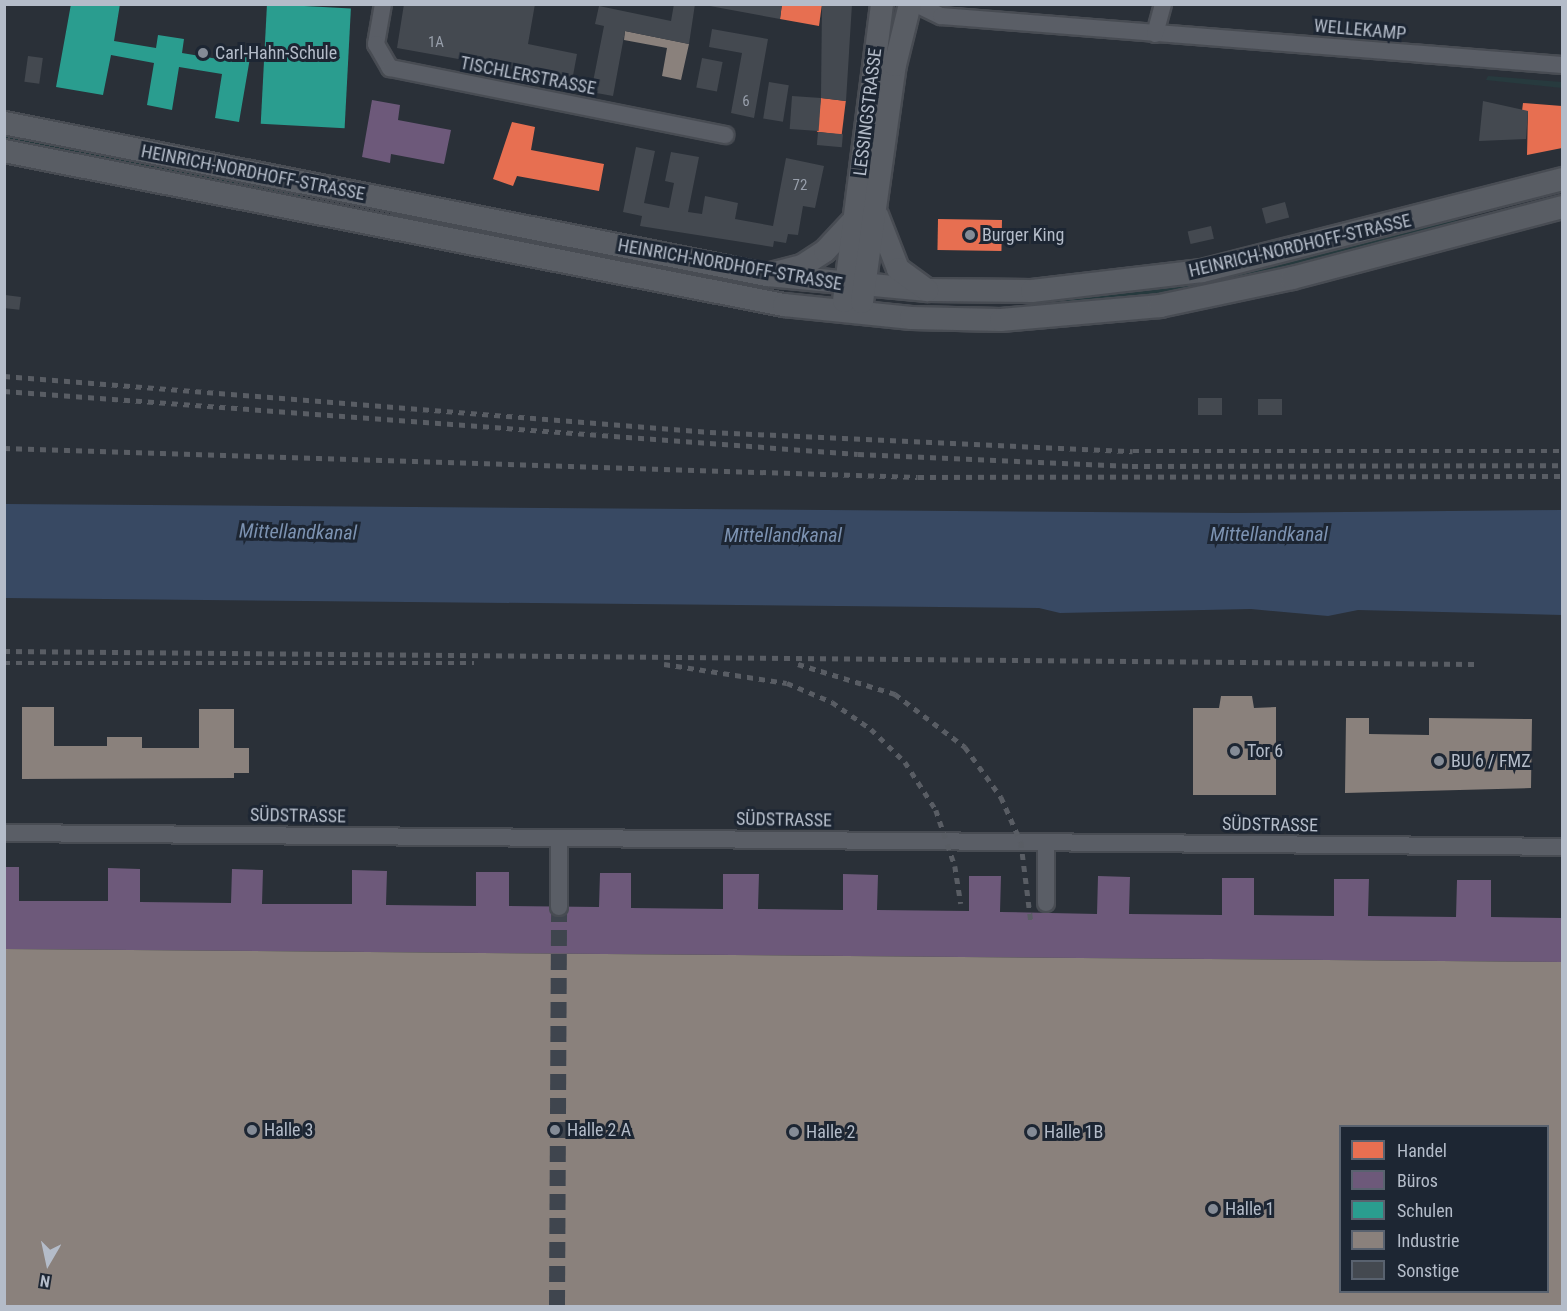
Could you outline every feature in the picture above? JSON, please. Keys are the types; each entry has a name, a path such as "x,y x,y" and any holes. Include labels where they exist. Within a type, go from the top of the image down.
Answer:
{"main road":[{"name":"LESSINGSTRASSE","path":"855,287 854,220 882,4"},
{"name":"LESSINGSTRASSE","path":"851,314 855,287 875,205 895,65 910,4"},
{"name":"HEINRICH-NORDHOFF-STRASSE","path":"4,123 767,275 855,287 927,291 1032,291 1202,271 1563,179"},
{"name":"HEINRICH-NORDHOFF-STRASSE","path":"4,151 851,314 1001,320 1160,306 1292,278 1563,207"},
{"name":"LESSINGSTRASSE","path":"875,205 898,269 927,291"},
{"path":"767,275 802,266 854,220"}],"street":[{"name":"TISCHLERSTRASSE","path":"383,4 376,44 390,68 725,135"},
{"name":"WELLEKAMP","path":"916,4 941,16 1563,65"},
{"path":"1155,34 1163,4"},
{"name":"SÜDSTRASSE","path":"4,833 1563,847"},
{"path":"559,838 559,907"},
{"path":"1046,842 1046,903"}],"green space":[{"path":"1488,76 1562,82 1562,88 1486,80"},
{"path":"4,129 292,187 308,201 5,142"},
{"path":"338,205 434,224 486,228 561,244 571,252 338,210"},
{"path":"1449,218 1468,224 1203,290 1070,307 925,311 1022,307 1201,280"}],"water":[{"name":"Mittellandkanal","path":"5,504 1235,513 1562,510 1562,615 1358,610 1328,616 1251,609 1060,613 1039,608 5,598"}],"building: Handel":[{"path":"782,4 822,4 819,26 780,19"},
{"path":"821,98 846,101 842,135 817,132"},
{"path":"1523,103 1562,106 1562,148 1527,155 1528,111 1522,111"},
{"path":"512,122 535,127 531,150 604,164 599,191 517,176 513,186 493,179"},
{"name":"Burger King","path":"938,219 1002,220 1001,251 937,250"}],"building: Büros":[{"path":"372,100 400,105 398,120 451,130 444,164 391,154 390,163 362,157"},
{"path":"4,867 19,867 19,901 108,901 108,868 140,869 140,902 231,903 232,869 263,870 262,904 352,904 352,870 387,871 386,905 476,906 476,872 509,872 509,906 599,907 600,873 631,873 631,908 723,909 723,874 759,874 758,909 843,910 843,874 878,875 877,910 969,911 969,876 1001,876 1000,912 1097,914 1098,876 1130,877 1129,914 1222,915 1222,878 1254,878 1254,915 1334,916 1334,879 1369,879 1368,916 1456,917 1457,880 1491,880 1491,917 1562,918 1562,962 4,949"}],"building: Schulen":[{"path":"71,4 120,4 114,41 156,48 158,35 184,39 182,53 224,60 226,48 251,52 239,122 215,118 222,74 179,67 172,110 147,105 154,63 111,55 103,95 56,87"},
{"path":"267,4 351,8 345,128 261,124"}],"building: Industrie":[{"path":"625,31 689,44 681,80 662,76 667,48 624,40"},
{"name":"Tor 6","path":"1221,696 1252,696 1254,708 1276,707 1276,795 1193,795 1193,708 1219,708"},
{"path":"22,707 54,707 54,746 107,746 107,737 142,737 142,748 199,748 199,709 234,709 234,748 249,748 249,773 234,773 234,778 22,779"},
{"name":"BU 6 / FMZ","path":"1346,718 1369,718 1369,734 1429,735 1429,718 1532,719 1531,788 1345,793"},
{"path":"4,949 1562,962 1562,1306 4,1306"}],"building: Sonstige":[{"path":"404,4 535,4 528,44 577,54 572,81 556,78 555,84 541,81 542,74 397,48"},
{"path":"674,4 695,4 689,44 625,31 613,96 591,92 604,26 595,24 599,6 671,21"},
{"path":"699,4 782,4 780,19"},
{"path":"822,4 852,4 846,101 821,98"},
{"path":"712,29 768,39 754,118 731,113 742,53 709,47"},
{"path":"28,56 43,58 39,84 24,82"},
{"path":"702,58 723,62 717,91 696,87"},
{"path":"769,82 789,85 783,122 763,119"},
{"path":"792,96 821,98 819,131 790,129"},
{"path":"1483,101 1528,111 1526,139 1479,141"},
{"path":"818,132 843,134 842,147 817,145"},
{"path":"636,147 655,151 644,203 669,208 674,183 665,181 671,152 699,157 688,212 702,214 705,196 738,203 735,219 773,226 786,158 824,166 815,208 803,206 798,235 788,234 786,243 774,241 773,247 640,226 642,216 623,212"},
{"path":"1285,202 1289,217 1266,224 1262,208"},
{"path":"1211,226 1214,239 1191,244 1188,231"},
{"path":"5,295 21,297 19,310 4,308"},
{"path":"1198,398 1222,398 1222,415 1198,415"},
{"path":"1258,399 1282,399 1282,415 1258,415"}],"tunnel":[{"path":"557,1306 559,907"}],"railway":[{"path":"4,376 710,432 1133,451 1562,451"},
{"path":"4,391 858,454 1132,466 1562,465"},
{"path":"4,448 918,477 1562,476"},
{"path":"4,651 1475,664"},
{"path":"4,663 474,663"},
{"path":"664,664 787,683 832,702 871,729 905,762 936,810 955,866 961,904"},
{"path":"798,664 895,694 965,747 1001,797 1021,842 1031,921"}],"place":[{"name":"Carl-Hahn-Schule","path":"203,53"},
{"name":"Burger King","path":"970,235"},
{"name":"Tor 6","path":"1235,751"},
{"name":"BU 6 / FMZ","path":"1439,761"},
{"name":"Halle 3","path":"252,1130"},
{"name":"Halle 2 A","path":"555,1130"},
{"name":"Halle 2","path":"794,1132"},
{"name":"Halle 1B","path":"1032,1132"},
{"name":"Halle 1","path":"1213,1209"}]}
